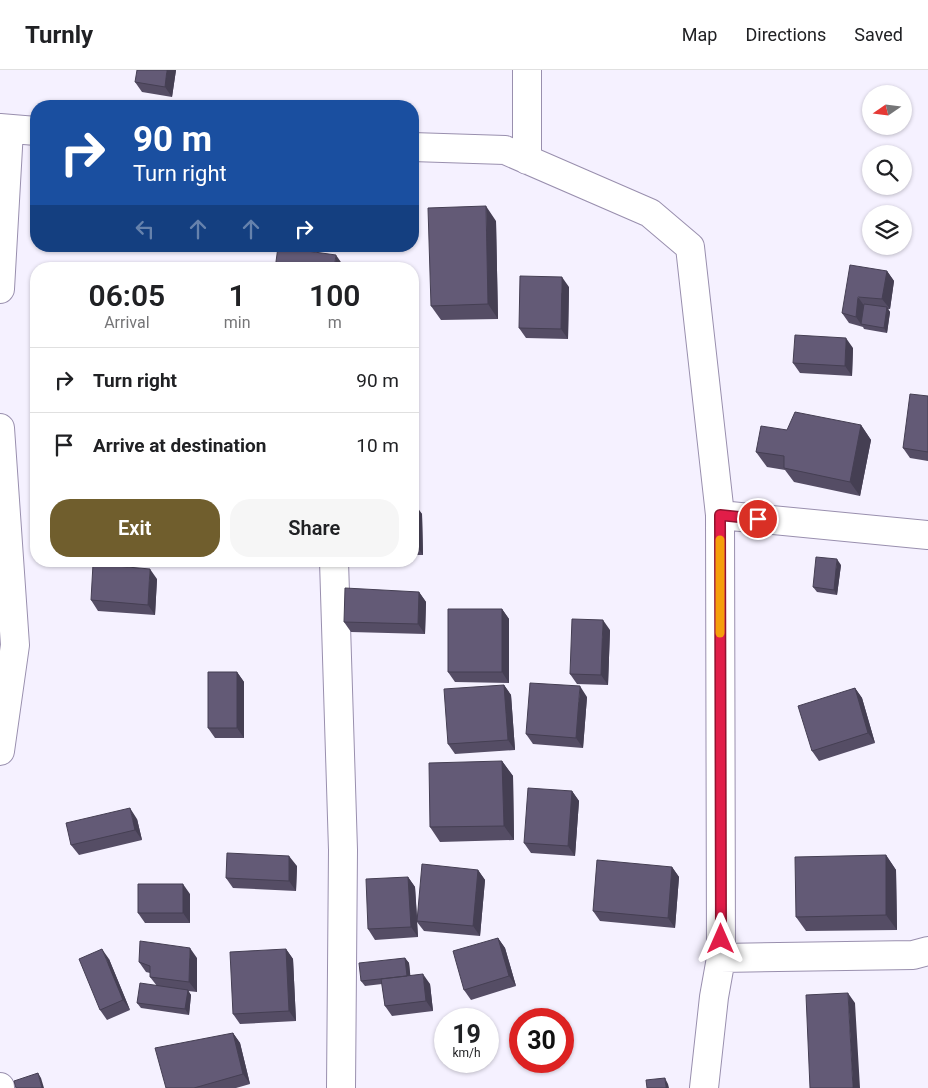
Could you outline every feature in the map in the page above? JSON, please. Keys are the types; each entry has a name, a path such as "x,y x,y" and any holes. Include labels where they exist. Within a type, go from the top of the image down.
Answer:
{"street":[{"path":"527,70 527,160"},
{"path":"0,289 4,129 30,131"},
{"path":"419,146 505,150 650,213 690,247 720,515 721,958 714,997 704,1088"},
{"path":"0,428 15,645 0,751"},
{"path":"720,515 928,535"},
{"path":"334,567 343,850 341,1088"},
{"path":"721,958 913,956 928,951"}],"building":[{"path":"137,70 167,70 165,87 135,82"},
{"path":"486,206 488,304 431,306 428,208"},
{"path":"277,252 314,252 336,255 335,262 276,262"},
{"path":"850,265 887,271 882,299 858,297 856,317 842,313"},
{"path":"520,276 562,277 561,329 519,328"},
{"path":"864,304 887,307 884,328 861,324"},
{"path":"795,335 846,338 845,366 793,363"},
{"path":"910,394 928,396 928,452 903,448"},
{"path":"795,412 861,425 850,482 784,468 784,456 756,452 761,426 787,430"},
{"path":"816,557 837,559 834,590 813,587"},
{"path":"93,567 150,569 148,605 91,600"},
{"path":"345,588 419,592 418,624 344,622"},
{"path":"448,609 502,609 502,672 448,672"},
{"path":"572,619 603,620 601,675 570,674"},
{"path":"208,672 237,672 237,728 208,728"},
{"path":"530,683 580,686 576,738 526,734"},
{"path":"504,685 508,740 448,744 444,689"},
{"path":"855,688 868,733 812,751 798,706"},
{"path":"502,761 504,826 430,827 429,763"},
{"path":"528,788 572,791 568,846 524,843"},
{"path":"130,808 135,830 71,845 66,823"},
{"path":"227,853 289,856 289,881 226,878"},
{"path":"886,855 886,915 796,917 795,857"},
{"path":"597,860 672,867 668,918 593,911"},
{"path":"422,864 478,870 473,926 417,921"},
{"path":"408,877 411,927 368,929 366,879"},
{"path":"138,884 183,884 183,913 138,913"},
{"path":"498,938 509,976 464,990 453,951"},
{"path":"140,941 190,948 189,982 150,977 150,966 139,962"},
{"path":"102,949 123,1000 100,1010 79,959"},
{"path":"286,949 289,1011 233,1014 230,952"},
{"path":"405,958 407,976 361,981 359,963"},
{"path":"423,974 426,1001 385,1006 381,979"},
{"path":"140,983 188,990 185,1009 137,1003"},
{"path":"848,993 853,1088 810,1088 806,995"},
{"path":"233,1033 243,1074 194,1088 166,1088 155,1048"},
{"path":"38,1073 42,1088 16,1088 14,1081"},
{"path":"665,1078 666,1088 647,1088 646,1080"}],"slow traffic":[{"path":"720,540 720,633"}],"route":[{"path":"721,939 720,515 758,519"}]}
